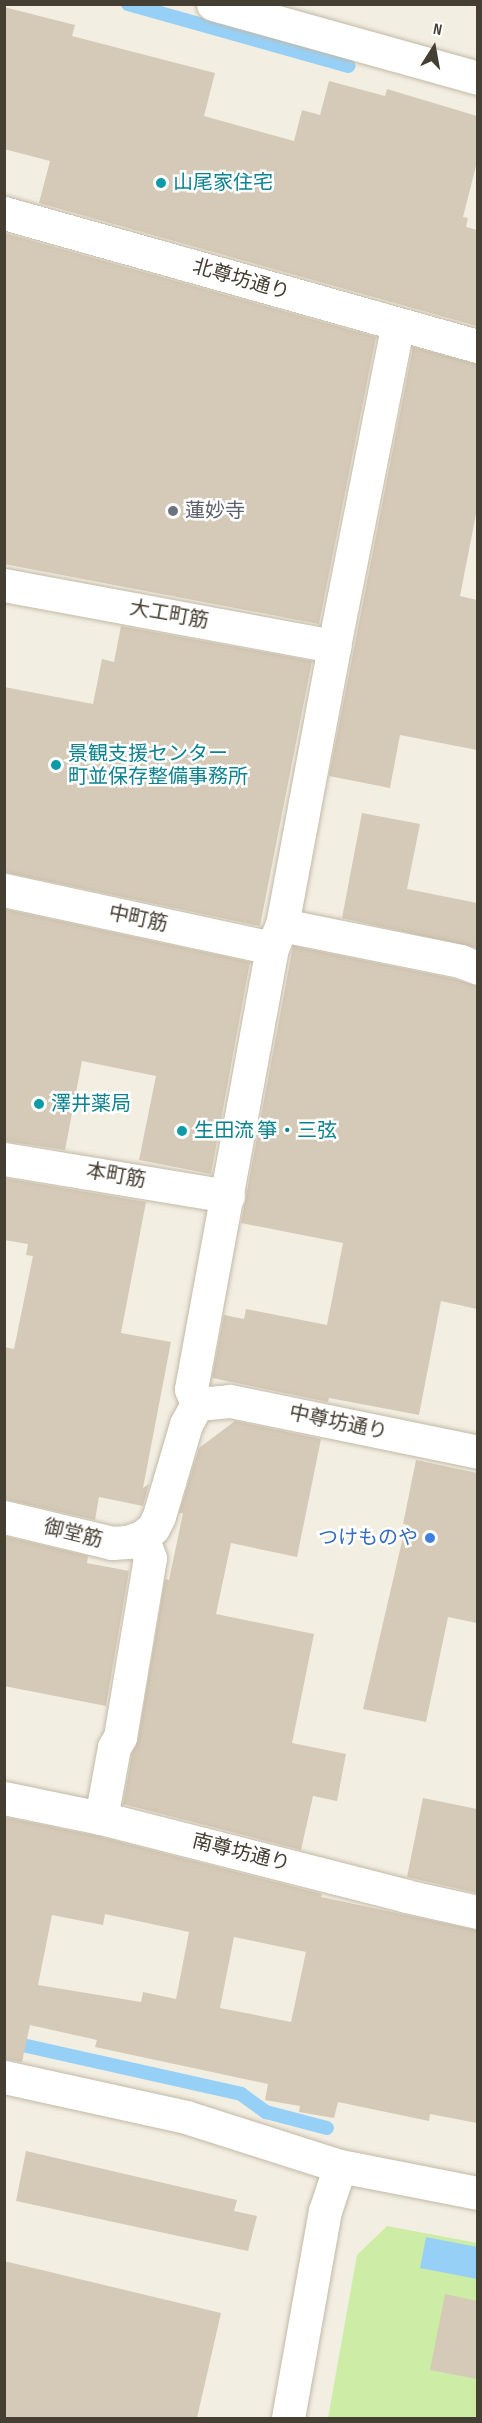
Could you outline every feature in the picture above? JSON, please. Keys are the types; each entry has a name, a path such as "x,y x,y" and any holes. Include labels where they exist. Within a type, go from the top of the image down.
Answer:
{"street":[{"path":"213,4 477,78"},
{"name":"北尊坊通り","path":"4,213 477,346"},
{"path":"100,1818 114,1747 120,1737 150,1558 141,1537 153,1528 159,1516 186,1424 197,1404 191,1389 333,646 398,324"},
{"name":"大工町筋","path":"4,585 333,646"},
{"name":"中町筋","path":"4,890 277,937 460,961 477,968"},
{"name":"本町筋","path":"4,1159 228,1196"},
{"name":"中尊坊通り","path":"197,1404 230,1401 477,1452"},
{"name":"御堂筋","path":"4,1517 112,1543 127,1542 141,1537"},
{"name":"南尊坊通り","path":"4,1798 100,1818 477,1912"},
{"path":"4,2078 186,2117 340,2166 477,2193"},
{"path":"288,2418 325,2211 340,2166"}],"green space":[{"path":"387,2226 477,2243 477,2418 328,2418 357,2255"}],"water":[{"path":"426,2237 477,2247 477,2279 420,2268"}],"building":[{"path":"4,7 75,25 72,36 215,73 204,116 294,141 302,110 320,115 329,81 385,96 387,89 477,116 477,162 463,217 468,218 466,227 477,230 477,326 39,203 50,161 4,149"},
{"path":"4,233 376,337 319,624 4,564"},
{"path":"413,347 477,364 477,509 460,596 477,600 477,750 400,735 390,788 329,776"},
{"path":"121,626 312,661 260,926 4,872 4,687 93,704 102,659 114,662"},
{"path":"362,813 420,824 407,889 477,903 477,948 342,918"},
{"path":"4,909 250,962 211,1174 139,1160 156,1076 82,1061 65,1150 4,1141"},
{"path":"293,946 455,979 477,986 477,1309 441,1301 419,1415 329,1398 328,1402 212,1378 224,1315 244,1319 246,1309 327,1325 343,1243 241,1223"},
{"path":"4,1178 146,1202 121,1333 171,1342 143,1488 149,1484 143,1506 99,1497 95,1520 4,1499 4,1347 14,1349 33,1256 26,1255 28,1244 4,1240"},
{"path":"235,1421 321,1439 297,1557 231,1543 216,1614 314,1634 292,1743 346,1754 337,1801 313,1796 301,1850 123,1804 132,1754 138,1740 165,1579 169,1580 183,1513 179,1513 199,1448"},
{"path":"416,1460 477,1473 477,1623 448,1617 426,1722 363,1709 406,1524 403,1524"},
{"path":"4,1536 88,1556 87,1563 129,1571 106,1706 4,1686"},
{"path":"423,1798 477,1809 477,1893 407,1877"},
{"path":"4,1817 97,1836 322,1894 321,1897 477,1930 477,2123 430,2114 429,2121 338,2102 334,2118 299,2112 300,2106 265,2100 268,2084 95,2047 97,2040 30,2025 22,2062 4,2059","holes":["105,1914 189,1932 176,1999 143,1992 141,2002 38,1985 52,1915 103,1925","234,1937 306,1952 291,2022 220,2008"]},
{"path":"26,2151 237,2200 234,2211 257,2216 248,2251 16,2201"},
{"path":"4,2261 221,2313 197,2418 4,2418"},
{"path":"445,2294 477,2301 477,2379 430,2370"}],"waterway":[{"path":"128,4 348,66"},
{"path":"9,2042 241,2094 266,2112 327,2128"}],"place":[{"name":"山尾家住宅","path":"161,183"},
{"name":"蓮妙寺","path":"173,511"},
{"name":"景観支援センター 町並保存整備事務所","path":"56,765"},
{"name":"澤井薬局","path":"39,1104"},
{"name":"生田流 箏・三弦","path":"182,1131"},
{"name":"つけものや","path":"430,1538"}]}
